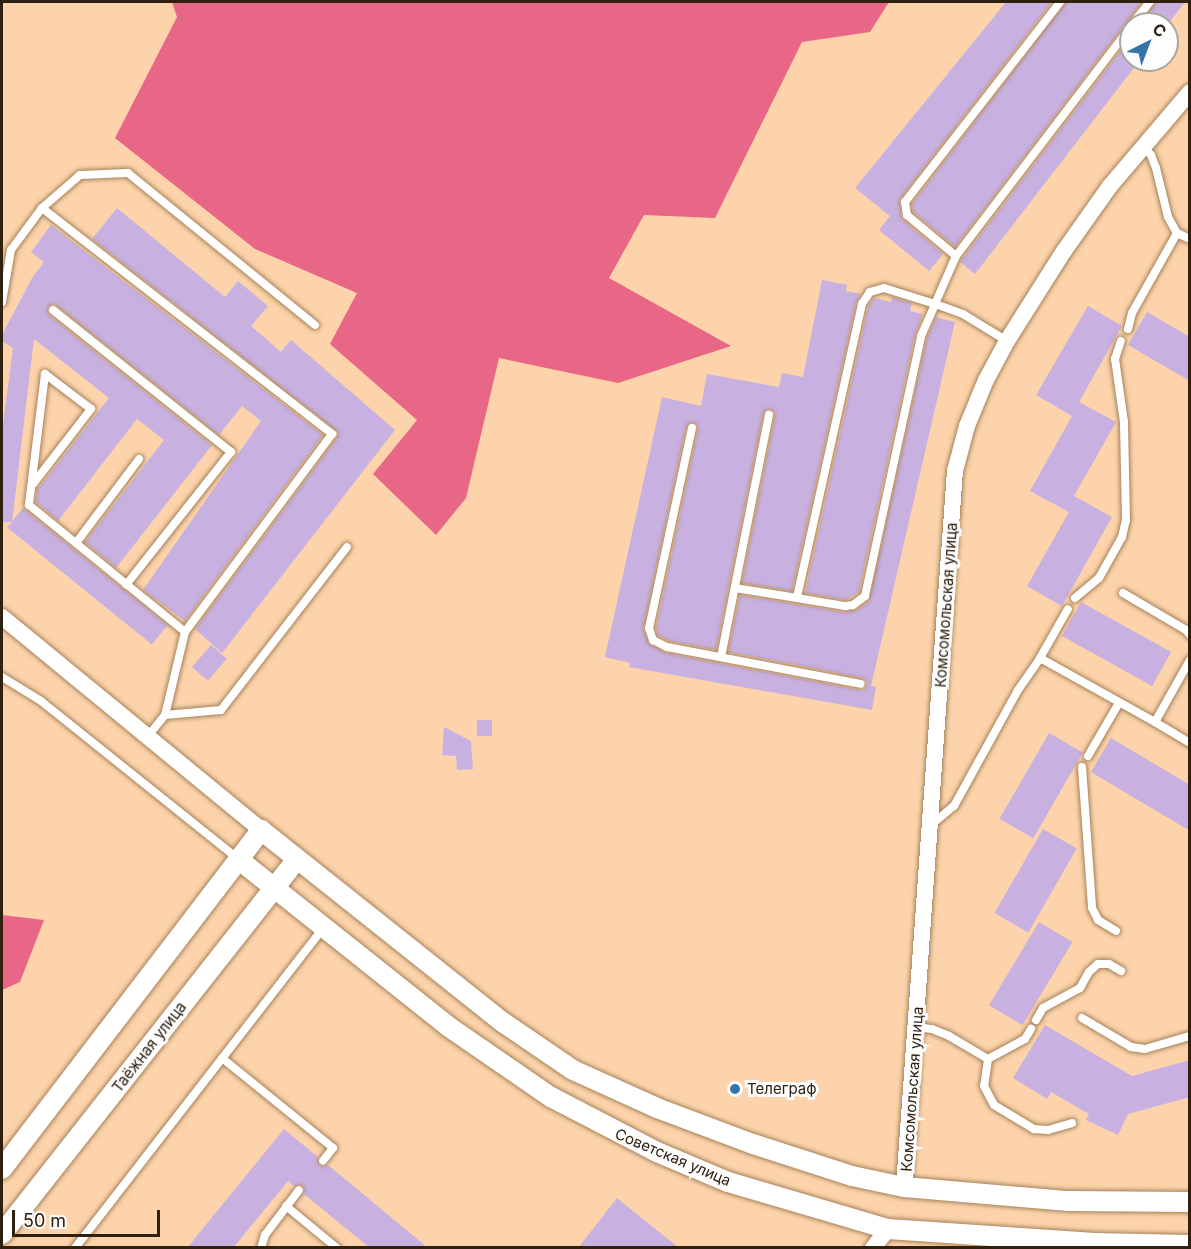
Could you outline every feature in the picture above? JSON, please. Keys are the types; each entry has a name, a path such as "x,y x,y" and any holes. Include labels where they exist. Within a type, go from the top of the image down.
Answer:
{"street":[{"name":"Комсомольская улица","path":"904,1187 955,471 967,426 986,380 1007,341 1064,251 1142,145 1190,92"},
{"path":"2,617 464,993 573,1070 657,1108 753,1144 852,1176 904,1187 1068,1201 1190,1202"},
{"path":"2,1169 261,830"},
{"name":"Советская улица","path":"238,859 449,1027 551,1097 600,1124 728,1182 888,1229 1095,1244 1190,1245"},
{"name":"Таёжная улица","path":"2,1234 297,859"},
{"path":"873,1248 888,1229"}],"lane":[{"path":"956,256 907,214 905,202 1060,2"},
{"path":"735,588 845,606 853,605 865,596 921,336 956,256 1119,42"},
{"path":"1142,145 1151,155 1168,217 1177,232 1190,239"},
{"path":"2,302 11,250 42,208 80,175 128,173 315,326"},
{"path":"42,208 332,434 185,632 165,715 147,737"},
{"path":"1128,329 1132,313 1177,232"},
{"path":"797,598 862,304 870,292 884,288 963,314 1007,341"},
{"path":"54,310 231,452 126,585"},
{"path":"1075,598 1099,578 1122,537 1126,520 1124,422 1115,359 1121,341"},
{"path":"33,484 91,410 45,374 30,505 185,632"},
{"path":"721,657 769,415"},
{"path":"692,428 649,628 653,640 667,647 861,684"},
{"path":"76,543 139,459"},
{"path":"165,715 221,710 347,547"},
{"path":"1123,593 1186,630 1190,635"},
{"path":"931,825 954,806 1018,690 1040,658 1068,609"},
{"path":"1040,658 1190,742"},
{"path":"1155,722 1190,660"},
{"path":"2,677 41,701 238,859"},
{"path":"1088,756 1119,703"},
{"path":"1082,767 1092,908 1098,920 1116,931"},
{"path":"75,1248 324,927"},
{"path":"1036,1020 1043,1008 1080,988 1089,972 1098,964 1109,964 1121,971"},
{"path":"1082,1018 1131,1047 1145,1048 1190,1036"},
{"path":"917,1028 932,1029 950,1036 988,1059"},
{"path":"988,1059 1025,1039 1031,1029"},
{"path":"222,1058 333,1148 323,1161"},
{"path":"988,1059 984,1086 994,1105 1034,1129 1048,1130 1072,1123"},
{"path":"261,1248 265,1234 299,1190"},
{"path":"286,1206 337,1248"}],"shaded area":[{"path":"172,2 889,2 870,32 802,42 715,218 644,215 609,278 731,346 618,383 499,358 466,498 436,535 373,474 417,420 330,344 357,293 255,249 115,138 177,17"},
{"path":"2,915 44,920 20,982 2,990"}],"building":[{"path":"1006,2 1052,2 899,200 902,219 943,254 929,271 879,230 890,216 855,188"},
{"path":"1066,2 1142,2 1134,12 1119,12 1119,32 955,247 913,212 912,204"},
{"path":"1156,2 1185,2 1177,12 1149,12"},
{"path":"1119,53 1119,72 1131,72 975,274 960,262"},
{"path":"117,208 225,297 238,281 268,306 251,326 281,352 291,340 395,430 222,653 195,629 337,438 338,432 92,239"},
{"path":"51,225 323,435 185,621 143,590 261,421 242,406 219,435 55,304 48,307 49,315 212,445 116,568 85,542 164,440 137,419 58,521 36,502 37,490 109,398 34,339 12,522 2,522 2,432 13,348 2,341 2,335 32,278 44,262 31,252"},
{"path":"822,280 847,285 846,291 861,294 856,303 792,591 742,583 775,416 774,411 768,409 763,414 716,650 669,641 658,635 656,628 698,429 697,424 691,422 686,427 643,629 649,644 666,653 860,690 865,689 867,682 862,678 728,652 740,595 844,612 856,610 869,601 927,338 936,317 955,322 871,686 876,687 872,710 629,667 630,663 605,657 662,397 701,406 707,374 779,387 782,373 803,377"},
{"path":"892,297 912,303 910,311 923,314 915,334 859,592 845,600 805,593 868,307 874,298 891,302"},
{"path":"1088,306 1122,326 1079,402 1116,422 1074,496 1112,517 1062,606 1027,586 1069,512 1030,491 1072,416 1036,395"},
{"path":"1147,312 1190,337 1190,381 1128,345"},
{"path":"23,508 168,625 152,644 7,527"},
{"path":"1081,602 1171,652 1152,686 1062,636"},
{"path":"211,645 227,659 208,681 192,667"},
{"path":"477,720 492,720 492,736 477,736"},
{"path":"444,727 471,741 473,769 457,770 456,756 442,755"},
{"path":"1049,733 1083,752 1033,838 1000,819"},
{"path":"1111,738 1190,785 1190,831 1091,772"},
{"path":"1043,829 1077,848 1028,933 994,913"},
{"path":"1039,922 1072,942 1022,1025 989,1005"},
{"path":"1045,1025 1132,1076 1190,1060 1190,1097 1128,1114 1118,1135 1086,1120 1089,1114 1051,1092 1047,1099 1013,1078"},
{"path":"284,1129 318,1157 319,1166 328,1165 428,1248 370,1248 304,1194 303,1185 294,1186 288,1181 233,1248 187,1248"},
{"path":"617,1198 679,1248 578,1248"}],"place":[{"name":"Телеграф","path":"735,1089"}]}
